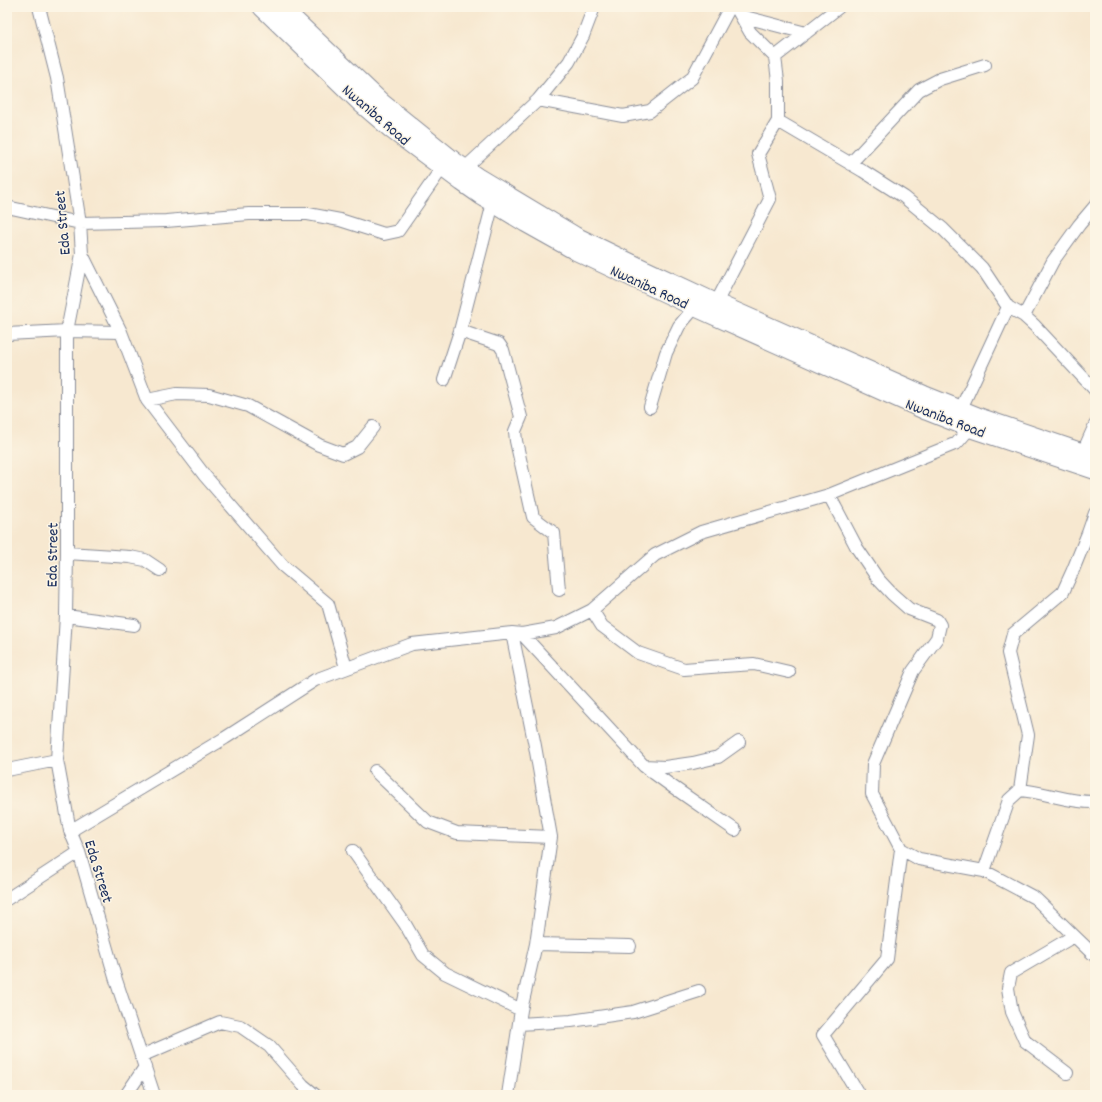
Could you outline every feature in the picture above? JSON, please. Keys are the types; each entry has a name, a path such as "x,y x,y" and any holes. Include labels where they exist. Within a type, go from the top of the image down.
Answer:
{"main road":[{"name":"Nwaniba Road","path":"262,7 363,105 442,168 493,203 576,251 695,307 927,411 962,420 1095,470"},
{"path":"281,7 382,103 464,169 575,236 716,303 924,395 962,420 984,419 1089,454"}],"street":[{"name":"Eda Street","path":"39,7 57,78 80,224 82,254 67,331 66,616 57,760 70,831 79,852 115,977 154,1095"},
{"path":"464,169 538,100 569,62 583,36 594,7"},
{"path":"538,100 623,116 650,111 692,78 730,7"},
{"path":"775,57 839,7"},
{"path":"738,11 806,34"},
{"path":"716,303 770,199 758,154 778,121 778,81 775,57 750,32 738,11"},
{"path":"850,164 919,90 940,79 985,65"},
{"path":"778,121 904,197 943,229 982,268 1008,307 1024,316 1035,326 1095,390"},
{"path":"7,207 80,224 166,221 249,214 308,214 340,220 384,234 398,231 442,168"},
{"path":"444,380 460,331 493,203"},
{"path":"1024,316 1053,261 1095,206"},
{"path":"82,254 120,332 147,400 205,476 283,566 328,604 346,668"},
{"path":"650,407 666,353 679,326 695,307"},
{"path":"70,831 225,738 315,680 412,644 517,634 556,628 592,610 655,555 701,532 829,494 957,443 962,420 1008,307"},
{"path":"7,334 67,331 120,332"},
{"path":"460,331 499,344 504,350 521,417 515,431 516,441 532,517 554,533 559,590"},
{"path":"147,400 177,394 209,395 248,406 319,445 343,454 357,447 373,427"},
{"path":"1089,454 1095,425"},
{"path":"829,494 857,548 878,579 909,609 937,620 940,625 937,638 913,671 873,764 872,794 901,849 919,859 984,871 1035,898 1095,956"},
{"path":"984,871 1009,800 1020,790 1028,735 1008,653 1013,634 1063,592 1095,513"},
{"path":"67,553 130,557 144,560 160,570"},
{"path":"592,610 602,626 638,653 684,669 754,664 789,672"},
{"path":"66,616 134,625"},
{"path":"517,634 644,766 735,830"},
{"path":"508,1095 521,1010 536,944 551,837 517,634"},
{"path":"644,766 665,767 718,757 739,742"},
{"path":"7,770 57,760"},
{"path":"375,771 428,822 457,833 551,837"},
{"path":"1020,790 1034,791 1084,802 1095,802"},
{"path":"859,1095 823,1035 888,960 901,849"},
{"path":"353,851 405,924 423,955 445,973 521,1010"},
{"path":"7,899 79,852"},
{"path":"1067,1073 1025,1041 1012,1012 1008,988 1011,972 1074,936"},
{"path":"536,944 630,946"},
{"path":"519,1024 571,1022 633,1012 699,991"},
{"path":"140,1056 220,1022 240,1026 269,1046 303,1085 315,1095"},
{"path":"126,1095 144,1068"}]}
